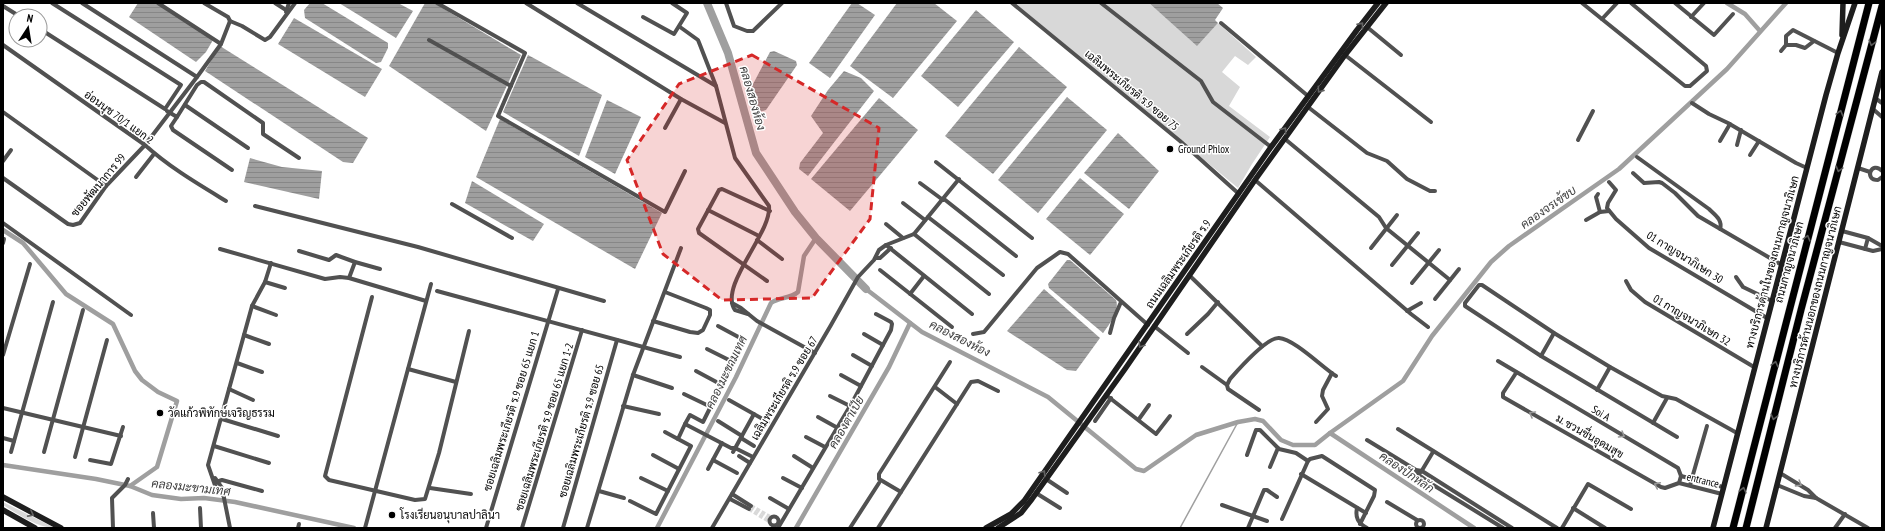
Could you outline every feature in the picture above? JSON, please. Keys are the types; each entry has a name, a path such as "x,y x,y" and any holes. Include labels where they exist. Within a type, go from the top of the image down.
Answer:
{"highway":[{"name":"ถนนกาญจนาภิเษก","path":"1733,528 1869,3"},
{"path":"1746,528 1799,318 1882,6"}],"main road":[{"name":"ถนนเฉลิมพระเกียรติ ร.9","path":"990,528 1011,514 1024,501 1065,447 1271,148 1378,3"},
{"name":"ถนนเฉลิมพระเกียรติ ร.9","path":"1095,404 1109,396 1154,326 1255,180 1345,55 1386,3"},
{"path":"1842,39 1843,3"},
{"name":"ทางบริการด้านในของถนนกาญจนาภิเษก","path":"1713,528 1754,367 1838,53 1855,3"},
{"name":"ทางบริการด้านนอกของถนนกาญจนาภิเษก","path":"1766,528 1882,72"},
{"name":"ถนนเฉลิมพระเกียรติ ร.9","path":"998,528 1021,513 1046,479 1065,447"},
{"path":"3,497 61,528"},
{"path":"3,510 35,528"}],"street":[{"path":"4,7 8,3"},
{"path":"52,3 181,85 165,109"},
{"path":"82,3 197,77"},
{"path":"158,3 221,44"},
{"path":"204,3 228,17 230,21 242,26 265,40 270,37 286,12 295,3"},
{"path":"274,3 286,12"},
{"path":"286,12 289,3"},
{"path":"437,3 525,53 498,116 665,212 685,171"},
{"path":"526,3 681,99 725,123"},
{"path":"577,3 716,86"},
{"path":"643,17 674,34 687,13 672,3"},
{"path":"726,3 734,26 753,31 782,3"},
{"name":"เฉลิมพระเกียรติ ร.9 ซอย 75","path":"1012,3 1180,142 1239,194"},
{"path":"1101,3 1202,81 1213,102 1271,148"},
{"path":"1582,3 1685,86 1690,86 1707,71 1706,66 1631,3"},
{"path":"1602,19 1617,3"},
{"path":"1675,3 1714,35 1733,14"},
{"path":"1691,17 1704,3"},
{"name":"ซอยพัฒนาการ 99","path":"3,178 68,224 73,225 80,223 106,186 145,145 197,77 221,44 230,21"},
{"path":"1221,23 1308,96"},
{"path":"680,26 698,40 716,86 735,158 769,206 770,211 732,292 732,303 741,307 757,321 815,353"},
{"path":"1367,27 1401,55"},
{"path":"1781,51 1786,45 1786,36 1793,30 1838,53"},
{"path":"48,35 177,117"},
{"path":"429,40 511,86"},
{"path":"1786,45 1796,45 1804,48 1814,41"},
{"name":"อ่อนนุช 70/1 แยก 2","path":"3,45 145,145 154,154 226,201"},
{"path":"1345,55 1431,122"},
{"path":"232,170 173,130 171,126 199,83 204,82 263,123 263,134 299,158"},
{"path":"1875,98 1882,103"},
{"path":"665,128 681,99"},
{"path":"1692,103 1714,117 1741,130 1807,168"},
{"path":"185,105 248,148"},
{"path":"1308,107 1367,153 1387,161 1407,179 1435,192"},
{"path":"1873,109 1882,117"},
{"path":"1578,140 1594,111"},
{"path":"3,112 106,186"},
{"path":"1720,141 1730,124"},
{"path":"1737,145 1741,130"},
{"path":"1285,139 1378,217 1386,228 1407,246 1450,280"},
{"path":"1750,155 1759,141"},
{"path":"3,161 11,150"},
{"path":"136,177 154,154"},
{"path":"1637,157 1709,210 1721,223 1720,229"},
{"path":"936,162 1032,238"},
{"path":"1870,172 1875,167 1882,170"},
{"path":"1858,168 1870,172"},
{"path":"1870,172 1870,177 1874,180 1878,180 1882,177"},
{"path":"1633,173 1644,183 1662,183 1675,193 1698,216 1782,265"},
{"path":"875,259 879,250 886,245 892,244 914,234 959,179"},
{"path":"1255,180 1407,311 1428,327"},
{"path":"1586,220 1600,212 1609,211 1607,205 1616,190 1609,182"},
{"path":"920,183 1016,256"},
{"path":"767,281 699,233 698,229 719,190 722,189 770,211"},
{"path":"1598,194 1596,197 1600,212"},
{"path":"903,203 1003,275"},
{"path":"452,204 512,238"},
{"path":"255,206 411,245 604,301"},
{"path":"708,210 758,238 782,259"},
{"name":"01 กาญจนาภิเษก 30","path":"1609,211 1649,248 1767,318"},
{"path":"1370,248 1397,215"},
{"path":"3,223 131,315"},
{"path":"886,224 903,238"},
{"path":"1842,231 1868,238 1882,247"},
{"path":"1392,265 1418,233"},
{"path":"914,234 989,294"},
{"path":"1866,249 1868,238"},
{"path":"1839,242 1873,251 1882,247"},
{"path":"875,259 880,258 890,249 892,244"},
{"path":"886,245 972,314"},
{"path":"587,528 633,375 681,248"},
{"path":"220,249 325,280 340,276 426,301"},
{"path":"1412,283 1439,250"},
{"path":"299,252 329,260 336,254 354,262 380,269"},
{"path":"973,334 984,332 1037,268 1060,252 1068,254 1148,325"},
{"name":"เฉลิมพระเกียรติ ร.9 ซอย 67","path":"712,528 815,353 850,289 858,277 875,259"},
{"path":"349,278 354,262"},
{"path":"230,528 222,488 210,473 208,465 222,419 252,306 265,282 271,263"},
{"path":"3,355 30,264"},
{"path":"1435,300 1459,269"},
{"path":"880,270 952,327"},
{"path":"1189,275 1262,346"},
{"path":"910,294 924,276"},
{"path":"1736,277 1743,287 1772,301"},
{"path":"265,282 285,288"},
{"name":"01 กาญจนาภิเษก 32","path":"1626,282 1641,299 1754,367"},
{"path":"366,527 431,284"},
{"path":"1677,437 1541,356 1465,306 1465,303 1479,285 1482,285 1554,333 1610,367 1667,398 1676,399 1737,433"},
{"name":"ซอยเฉลิมพระเกียรติ ร.9 ซอย 65 แยก 1","path":"486,528 558,288"},
{"path":"437,291 680,357"},
{"path":"653,321 698,333 703,330 710,315 710,310 665,292"},
{"path":"372,297 325,476 329,480 422,501 428,496 469,330"},
{"path":"11,452 53,302"},
{"path":"1110,333 1121,302"},
{"path":"1187,334 1218,302"},
{"path":"1407,311 1421,303"},
{"path":"252,306 276,315"},
{"path":"44,452 83,310"},
{"path":"779,525 850,406 883,345 892,324 876,314"},
{"path":"678,439 690,415 703,422 744,340 718,326"},
{"path":"1154,326 1188,354"},
{"name":"ซอยเฉลิมพระเกียรติ ร.9 ซอย 65 แยก 1-2","path":"522,528 582,330"},
{"path":"1541,356 1554,333"},
{"path":"864,334 883,345"},
{"path":"244,335 269,344"},
{"path":"1227,387 1230,379 1262,346 1275,338 1283,339 1300,349 1334,374 1323,390 1322,396 1328,409 1316,422"},
{"path":"75,457 82,426 107,340"},
{"name":"ซอยเฉลิมพระเกียรติ ร.9 ซอย 65","path":"563,528 617,340"},
{"path":"707,349 733,362"},
{"path":"853,355 872,366"},
{"name":"Soi A","path":"1498,361 1678,468 1681,476"},
{"path":"901,492 880,479 879,474 950,362"},
{"path":"237,363 262,372"},
{"path":"1202,367 1259,410"},
{"path":"1597,390 1610,367"},
{"path":"408,369 456,382"},
{"path":"696,372 722,385"},
{"name":"ม. ชวนชื่นอุดมสุข","path":"1516,373 1503,393 1503,397 1661,487 1666,488 1679,483"},
{"path":"633,375 672,388"},
{"path":"841,375 861,386"},
{"path":"878,528 971,382 975,381 998,391"},
{"path":"935,387 957,404"},
{"path":"230,389 253,400"},
{"path":"684,394 710,407"},
{"path":"830,396 850,406"},
{"path":"1095,421 1109,396 1156,434 1170,416"},
{"path":"1653,423 1667,398"},
{"path":"729,400 768,422"},
{"path":"1139,419 1149,405"},
{"path":"623,406 659,414"},
{"path":"3,408 121,436"},
{"path":"733,449 742,437 754,414"},
{"path":"818,417 836,428"},
{"path":"222,419 278,436"},
{"path":"718,422 754,446"},
{"path":"685,424 733,449 753,457"},
{"path":"1690,486 1707,426"},
{"path":"90,460 112,464 123,427"},
{"path":"1398,429 1557,528"},
{"path":"1247,455 1256,430 1260,430 1278,448 1283,451 1296,453 1308,462"},
{"path":"630,501 656,514 691,446 665,432"},
{"path":"806,437 825,447"},
{"path":"3,438 14,441"},
{"path":"1366,440 1421,473 1503,528"},
{"path":"708,469 722,443"},
{"path":"214,446 269,463"},
{"path":"1270,467 1278,448"},
{"path":"1421,473 1433,452"},
{"path":"653,455 679,469"},
{"path":"739,456 750,463"},
{"path":"794,456 813,468"},
{"path":"1282,519 1301,474 1308,462 1310,459 1322,456 1375,490 1374,496 1360,524"},
{"path":"713,460 737,474"},
{"path":"1780,473 1808,490 1816,498 1868,528"},
{"path":"1301,474 1366,513"},
{"path":"1679,483 1681,476 1723,487"},
{"path":"642,478 668,491"},
{"path":"783,478 802,488"},
{"path":"1046,479 1067,493"},
{"path":"113,528 112,498 128,480"},
{"path":"216,481 222,480 262,491"},
{"path":"850,528 879,483"},
{"name":"entrance","path":"1679,483 1722,494"},
{"path":"1562,528 1588,484 1631,509"},
{"path":"1777,485 1804,496 1816,498"},
{"path":"430,488 471,494"},
{"path":"599,490 624,498"},
{"path":"1248,528 1264,490 1267,490 1277,497"},
{"path":"1036,493 1060,508"},
{"path":"731,496 750,508"},
{"path":"770,498 789,509"},
{"path":"1387,502 1417,520 1422,521 1425,527 1415,527 1417,520"},
{"path":"1222,504 1267,521"},
{"path":"1472,507 1512,528"},
{"path":"200,508 201,528"},
{"path":"1357,508 1356,515 1360,524 1367,528"},
{"path":"1573,508 1605,528"},
{"path":"153,513 154,528"},
{"path":"1835,528 1845,514"}],"highlighted area":[{"path":"752,55 879,128 870,219 812,298 722,300 663,254 627,160 679,84"}],"shaded area":[{"path":"138,3 158,3 213,40 206,52 196,62 129,17"},
{"path":"310,3 322,3 388,43 388,48 381,62 376,63 305,18 304,10"},
{"path":"339,3 398,3 413,11 396,38"},
{"path":"425,3 434,3 521,55 486,131 389,66"},
{"path":"852,3 857,3 875,15 830,78 809,63"},
{"path":"897,3 934,3 957,21 893,98 850,66"},
{"path":"1015,3 1149,3 1197,45 1218,23 1256,57 1248,65 1235,56 1222,72 1240,87 1229,106 1270,137 1238,188"},
{"path":"1149,3 1217,3 1223,8 1215,20 1218,23 1197,46"},
{"path":"976,10 1014,42 958,107 921,76"},
{"path":"294,18 382,69 365,97 278,44"},
{"path":"220,46 368,138 353,163 343,162 205,71"},
{"path":"1019,47 1067,87 993,174 945,136"},
{"path":"774,51 796,61 797,65 766,110 759,112 755,110 752,86 770,52"},
{"path":"528,55 602,95 579,156 503,112"},
{"path":"844,71 861,78 874,91 808,176 799,169 800,163 823,133 811,116 828,90"},
{"path":"1067,97 1107,130 1038,213 998,180"},
{"path":"879,98 918,130 850,211 811,179"},
{"path":"607,100 641,117 615,174 585,157"},
{"path":"500,119 662,213 635,269 476,177"},
{"path":"1118,133 1159,171 1129,209 1084,173"},
{"path":"250,158 282,167 322,171 319,199 244,182"},
{"path":"1080,178 1124,214 1090,255 1046,219"},
{"path":"472,181 544,224 533,241 465,203"},
{"path":"1067,260 1070,260 1116,300 1117,304 1115,313 1111,322 1103,333 1049,288 1048,284"},
{"path":"1044,289 1100,338 1076,371 1067,370 1007,331"},
{"path":"3,502 55,528 41,526 28,520 3,505"}],"waterway":[{"name":"คลองสองห้อง","path":"707,3 728,53 756,153 795,212 816,238 866,289"},
{"path":"1727,3 1745,14 1760,31"},
{"name":"คลองจรเข้ขบ","path":"866,289 922,332 1048,397 1136,469 1144,471 1196,435 1238,422 1255,419 1263,421 1281,440 1293,445 1315,445 1403,381 1432,336 1491,262 1509,246 1619,169 1727,69 1786,3"},
{"path":"3,230 23,243 66,294 113,324 135,371 142,380 158,392 177,401 157,467 130,486"},
{"name":"คลองมะขามเทศ","path":"657,528 736,377 771,303 792,296 798,292 804,256 816,238"},
{"name":"คลองตาเปีย","path":"796,528 889,367 910,323"},
{"path":"1180,528 1238,422"},
{"name":"คลองปักหลัก","path":"1330,433 1474,528"},
{"name":"คลองมะขามเทศ","path":"3,465 96,479 130,486 152,495 181,499 204,498 235,502 354,528"}],"tunnel":[{"path":"751,506 772,518"},
{"path":"749,509 769,521"}],"place":[{"name":"Ground Phlox","path":"1170,149"},
{"name":"วัดแก้วพิทักษ์เจริญธรรม","path":"160,413"},
{"name":"โรงเรียนอนุบาลปาลินา","path":"392,515"}]}
